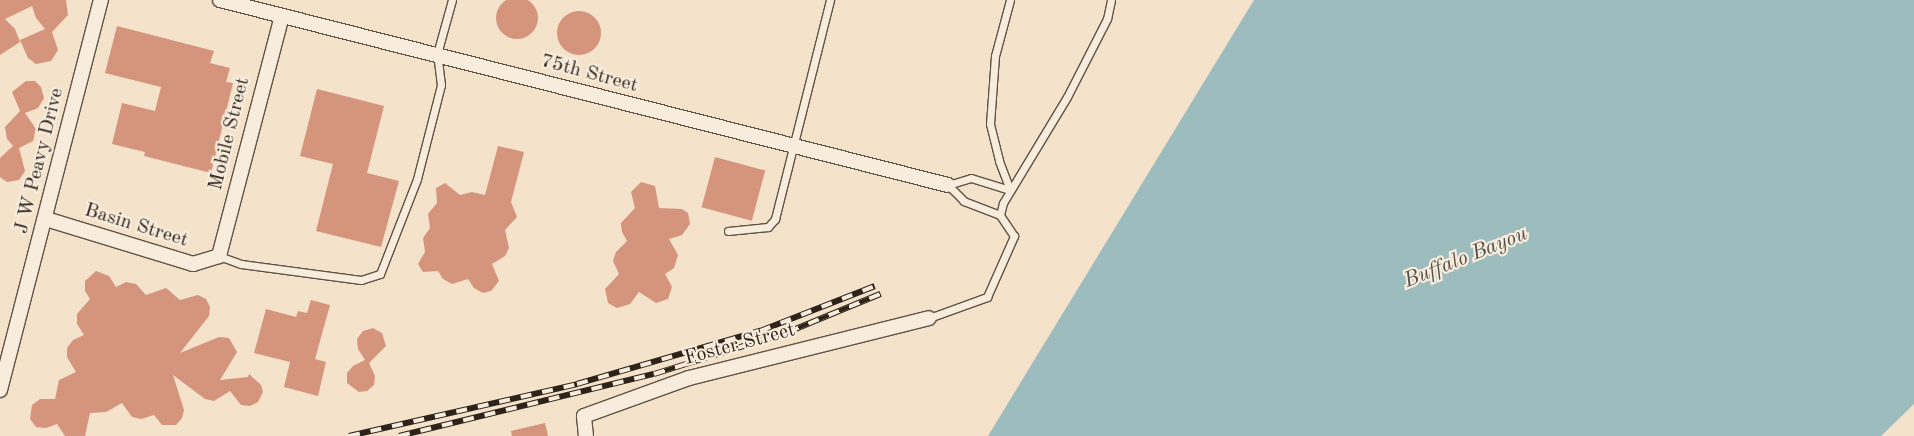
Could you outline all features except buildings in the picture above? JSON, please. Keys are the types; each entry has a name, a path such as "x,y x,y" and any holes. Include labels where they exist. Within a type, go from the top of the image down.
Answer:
{"street":[{"name":"J W Peavy Drive","path":"0,390 46,219 100,0"},
{"name":"75th Street","path":"220,0 948,185"},
{"name":"Mobile Street","path":"217,258 282,16"},
{"name":"Basin Street","path":"46,219 193,264 217,258"},
{"name":"Foster Street","path":"586,436 584,416 689,378 930,318"}],"lane":[{"path":"217,258 241,264 361,280 380,274 417,179 441,84 437,54 452,0"},
{"path":"728,231 756,230 773,224 795,146 830,0"},
{"path":"1010,0 996,56 990,124 998,161 1010,190"},
{"path":"1000,215 1010,190 1067,97 1107,19 1111,0"},
{"path":"930,318 987,297 1014,236 1000,215 964,201 948,185 971,178 1010,190"}],"water":[{"name":"Buffalo Bayou","path":"1254,0 1914,0 1914,404 1881,436 988,436"}],"railway":[{"path":"349,436 577,384 760,331 875,286"},
{"path":"399,436 654,374 788,332 880,294"}]}
